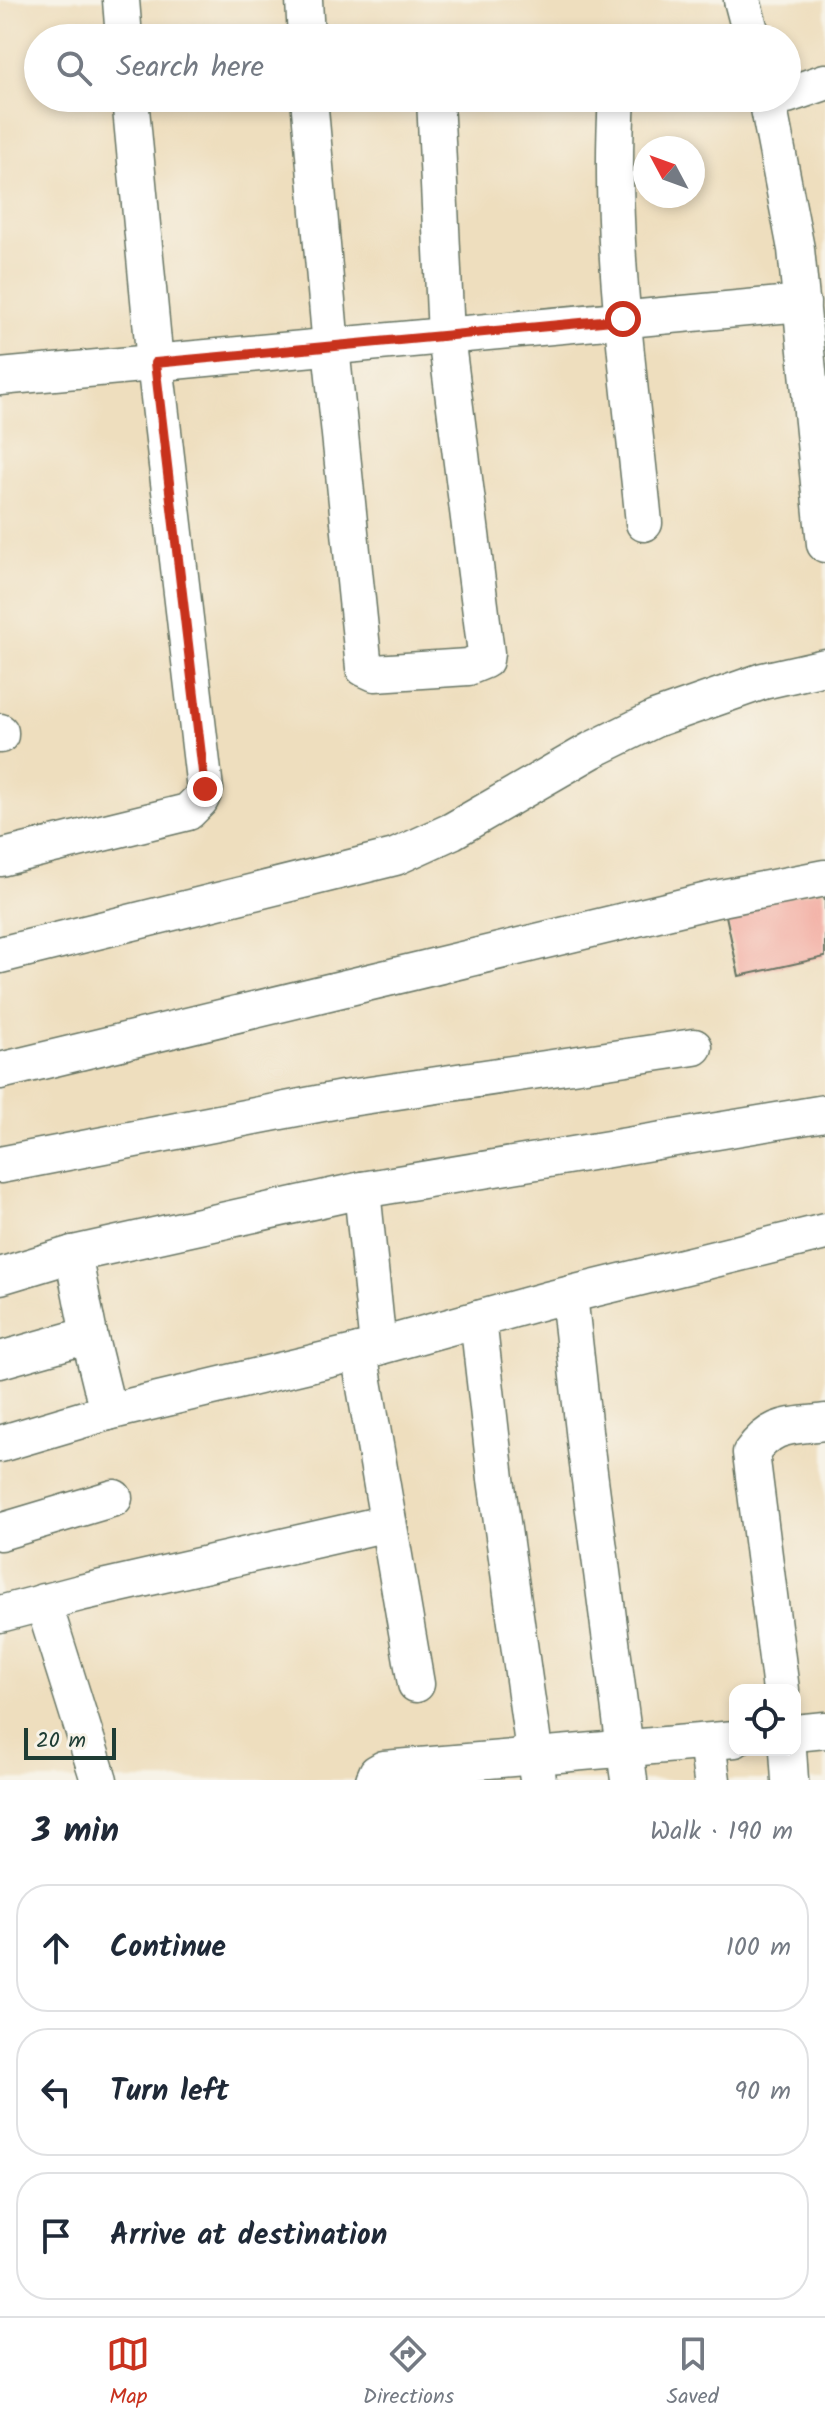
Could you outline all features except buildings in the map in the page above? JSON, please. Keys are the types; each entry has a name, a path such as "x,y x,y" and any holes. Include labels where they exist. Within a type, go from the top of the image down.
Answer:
{"street":[{"path":"121,0 123,24"},
{"path":"304,0 305,24"},
{"path":"742,0 748,24"},
{"path":"801,90 825,82"},
{"path":"0,858 188,812 200,800 205,789 155,363 131,112"},
{"path":"310,112 364,668 375,673 468,667 485,660 486,653 446,336 436,112"},
{"path":"616,112 615,229 644,523"},
{"path":"777,112 820,436 825,544"},
{"path":"0,377 802,303"},
{"path":"0,955 395,857 452,831 592,750 655,719 763,681 825,667"},
{"path":"0,1071 716,899 825,878"},
{"path":"0,1165 343,1099 694,1047"},
{"path":"0,1276 73,1254 362,1190 825,1113"},
{"path":"362,1190 368,1350 388,1523 416,1684"},
{"path":"0,1444 108,1412 368,1350 569,1295 825,1232"},
{"path":"73,1254 108,1412"},
{"path":"569,1295 627,1765"},
{"path":"478,1319 496,1479 537,1768"},
{"path":"0,1360 89,1335"},
{"path":"780,1684 751,1453 761,1439 775,1429 825,1422"},
{"path":"0,1532 114,1498"},
{"path":"0,1614 388,1523"},
{"path":"43,1602 99,1780"},
{"path":"801,1732 825,1730"},
{"path":"374,1780 377,1773 384,1769 627,1765 721,1741 712,1780"},
{"path":"788,1756 790,1780"}],"route":[{"path":"205,789 155,363 623,319"}]}
